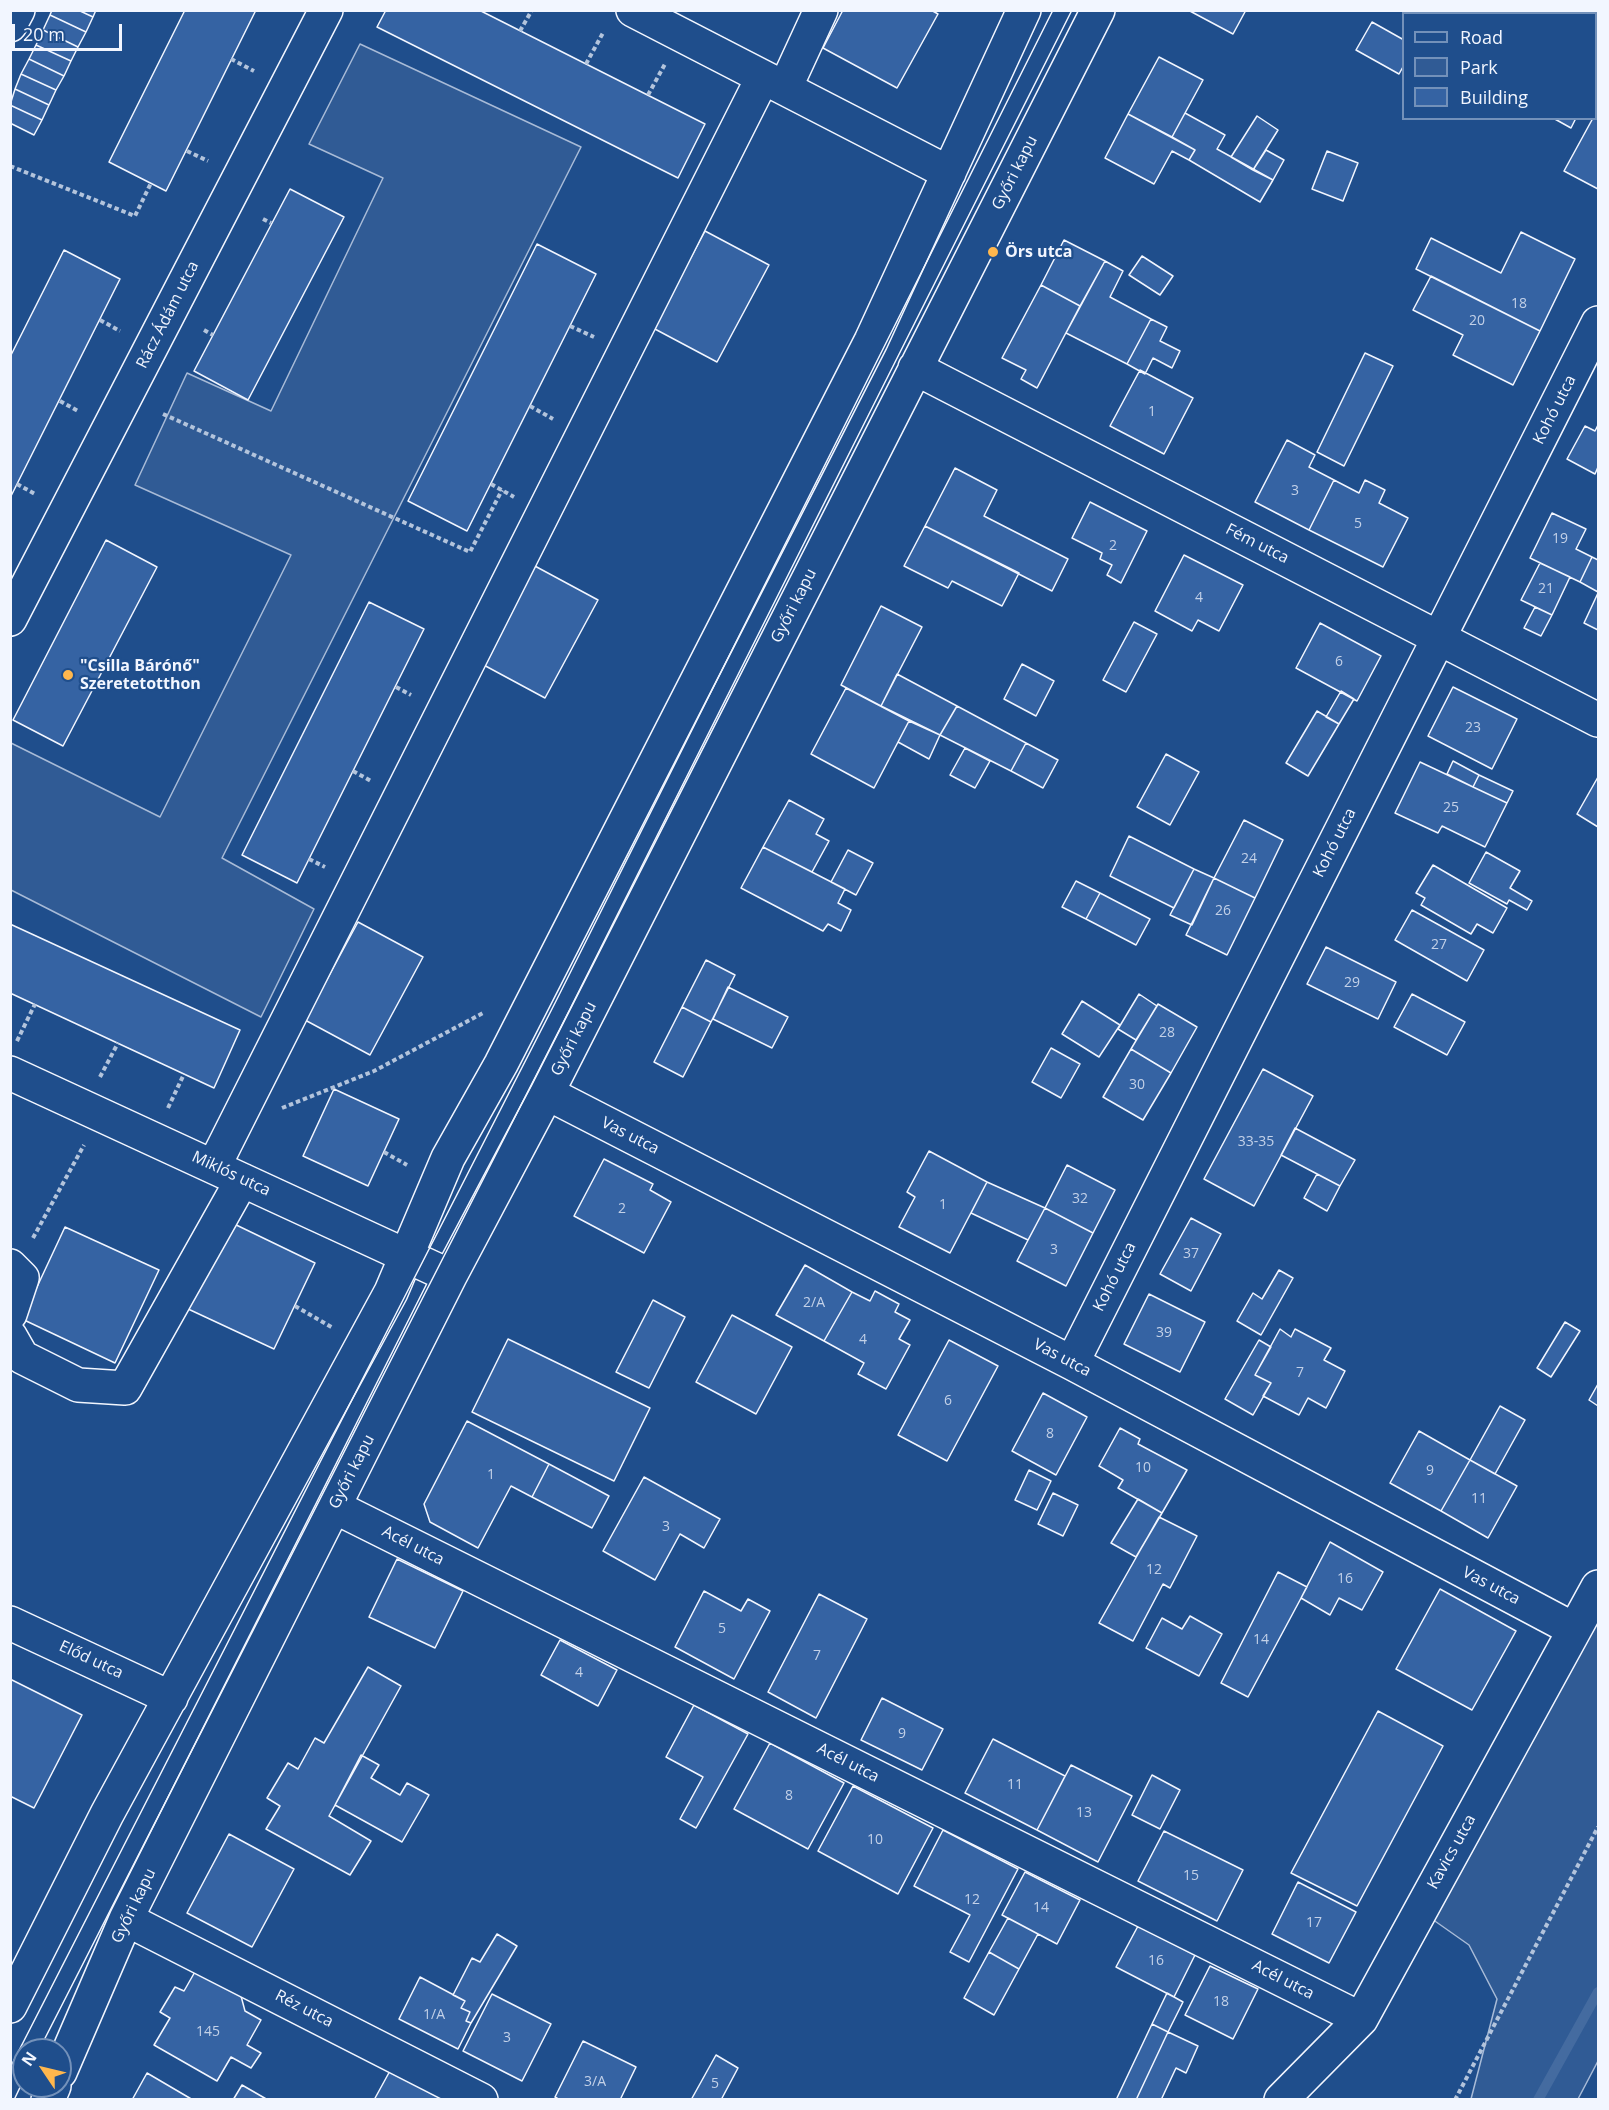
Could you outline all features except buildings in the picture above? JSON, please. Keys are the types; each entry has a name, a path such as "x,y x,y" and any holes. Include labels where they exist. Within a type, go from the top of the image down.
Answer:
{"street":[{"path":"10,25 18,10"},
{"name":"Rácz Ádám utca","path":"10,619 326,10"},
{"path":"10,1336 22,1357 78,1385 125,1388 228,1173 232,1130 774,82 821,10"},
{"path":"10,2006 107,1814 391,1293 448,1158 501,1064 871,340 1024,10"},
{"name":"Győri kapu","path":"72,2044 126,1919 450,1276 547,1093 1098,10"},
{"path":"620,17 774,82 950,173"},
{"name":"Kohó utca","path":"1072,1363 1599,323"},
{"name":"Fém utca","path":"915,369 1599,720"},
{"name":"Miklós utca","path":"13,1059 228,1173 450,1276"},
{"name":"Vas utca","path":"547,1093 1072,1363 1574,1629"},
{"path":"10,1314 22,1278 13,1268"},
{"name":"Acél utca","path":"335,1507 1360,2019"},
{"name":"Kavics utca","path":"1281,2100 1360,2019 1599,1587"},
{"name":"Előd utca","path":"10,1623 171,1698"},
{"name":"Réz utca","path":"126,1919 481,2100"}],"path":[{"path":"520,31 532,10"},
{"path":"586,64 620,17"},
{"path":"648,95 670,55"},
{"path":"10,166 135,216 151,183"},
{"path":"264,219 271,223"},
{"path":"204,330 213,335"},
{"path":"162,414 470,552 502,490"},
{"path":"13,1059 35,1005"},
{"path":"232,1130 374,1071 483,1013"},
{"path":"96,1083 118,1043"},
{"path":"166,1112 184,1074"},
{"path":"13,1268 90,1135"},
{"path":"384,1152 407,1165"},
{"path":"295,1306 339,1331"},
{"path":"1455,2100 1599,1827"}],"green space":[{"path":"360,44 581,147 222,858 314,909 261,1017 11,890 11,743 160,817 291,555 135,485 187,373 271,411 383,178 309,144"},
{"path":"1598,1621 1598,2061 1578,2099 1471,2099 1497,1999 1469,1945 1432,1919"}],"waterway":[{"path":"1538,2100 1598,1992"}],"tram line":[{"path":"10,2068 555,1003 1053,10"},
{"path":"45,2038 569,1011 1072,10"}],"place":[{"name":"Örs utca","path":"993,252"},
{"name":"\"Csilla Bárónő\" Szeretetotthon","path":"68,675"}]}
